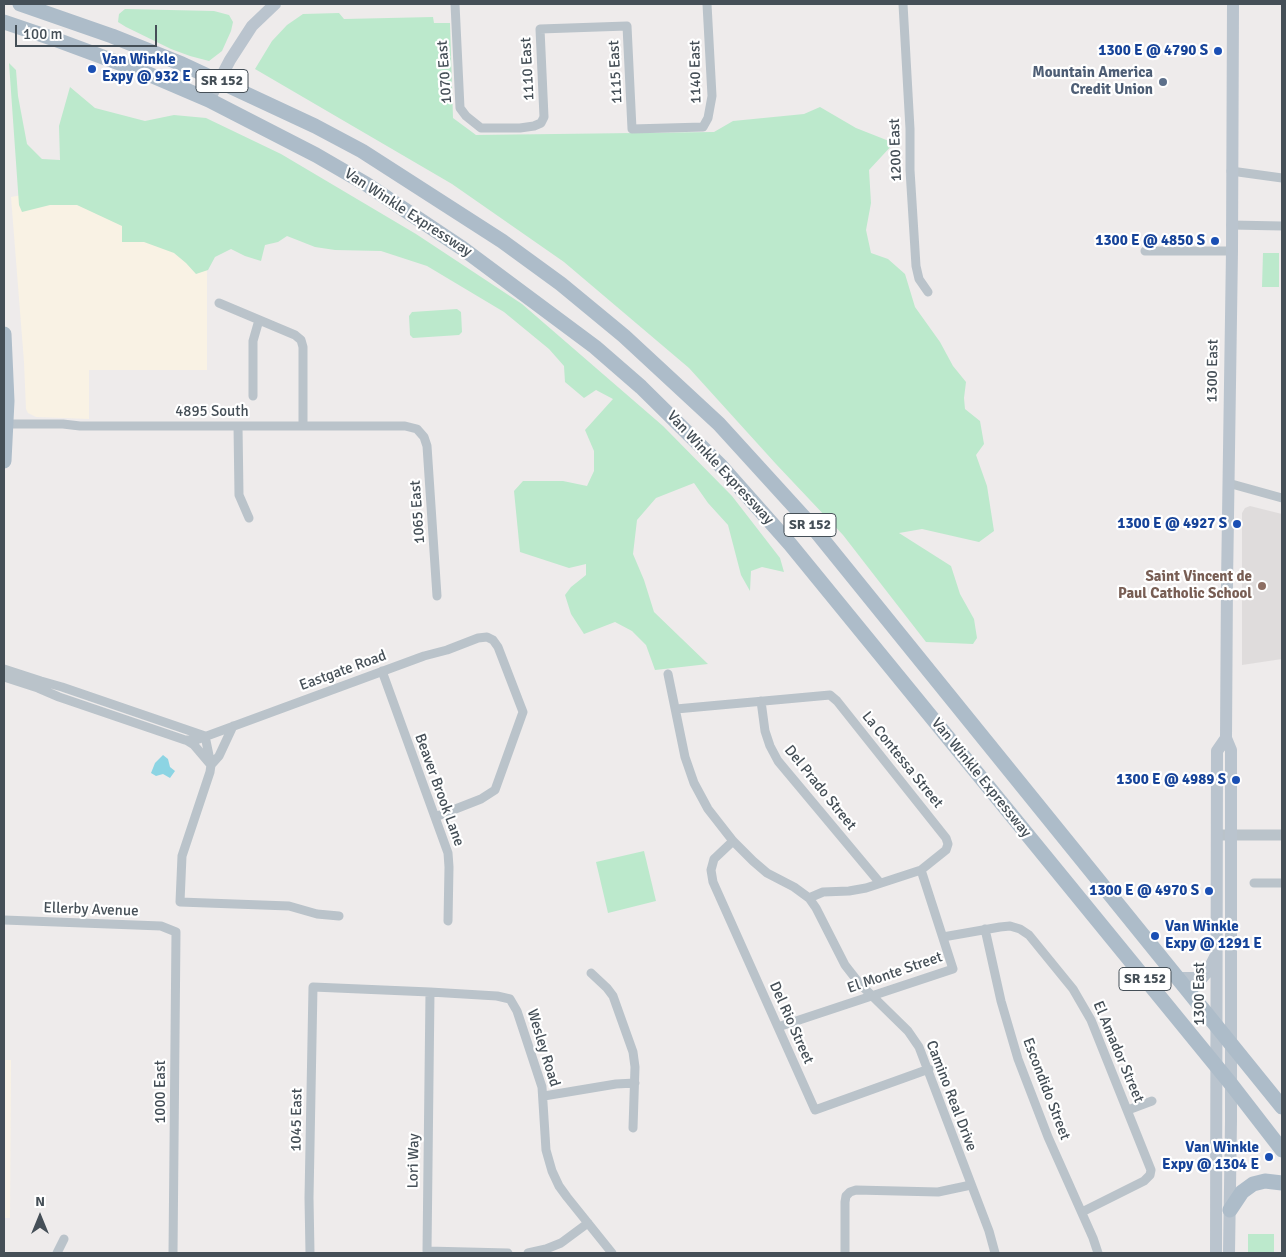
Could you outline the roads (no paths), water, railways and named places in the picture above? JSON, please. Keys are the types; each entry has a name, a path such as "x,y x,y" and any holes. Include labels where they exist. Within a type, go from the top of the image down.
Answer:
{"main road":[{"name":"Van Winkle Expressway","path":"20,4 112,36 218,80 315,126 362,151 474,221 561,284 624,336 687,393 751,457 811,525 1282,1107"},
{"path":"209,100 218,80 252,26 275,4"},
{"name":"1300 East","path":"1229,1253 1231,1084 1230,750 1226,738 1233,4"},
{"name":"Van Winkle Expressway","path":"4,22 115,60 209,100 316,154 366,184 462,248 595,347 675,419 750,497 1231,1084 1282,1150"},
{"path":"4,334 6,418 4,461"},
{"name":"1300 East","path":"1216,1253 1217,751 1226,738"},
{"path":"1179,978 1202,978 1208,971 1217,952"},
{"path":"1230,1210 1242,1192 1253,1184 1265,1181 1282,1183"}],"street":[{"name":"1070 East","path":"455,4 460,108 466,116 481,128 520,128 541,123"},
{"name":"1140 East","path":"632,129 703,127 708,118 712,96 707,4"},
{"name":"1200 East","path":"904,4 910,170 916,266 919,279 928,292"},
{"name":"1115 East","path":"585,27 627,26 632,129"},
{"name":"1110 East","path":"541,123 544,117 540,29 585,27"},
{"path":"1231,171 1282,178"},
{"path":"1231,225 1282,226"},
{"path":"1145,251 1232,251"},
{"path":"219,303 295,335 302,342 303,426"},
{"path":"253,396 253,341 259,320"},
{"name":"4895 South","path":"6,418 80,426 405,426 417,429"},
{"path":"238,426 239,495 248,518"},
{"name":"1065 East","path":"417,429 424,437 427,446 437,596"},
{"path":"1228,483 1282,498"},
{"name":"Eastgate Road","path":"185,740 196,740 478,638 487,637 498,647 522,712 495,790 481,799 435,817"},
{"path":"4,668 205,736 211,765 182,856 180,902 289,906 317,914 338,916"},
{"name":"Beaver Brook Lane","path":"382,672 445,842 449,860 448,921"},
{"name":"Camino Real Drive","path":"668,674 685,757 694,783 708,809 732,841 760,868 809,898 845,965 858,983 914,1038 928,1069 989,1231 995,1253"},
{"path":"4,677 185,740 194,745 211,765"},
{"name":"La Contessa Street","path":"676,709 826,695 834,698 946,838 948,844 946,850 921,870 858,890 823,892 809,898"},
{"name":"Del Prado Street","path":"761,701 765,731 778,761 880,882"},
{"path":"211,765 220,756 233,726"},
{"path":"1216,835 1282,835"},
{"name":"Del Rio Street","path":"732,841 714,859 711,870 712,878 815,1110 928,1069"},
{"name":"El Monte Street","path":"778,1027 953,969 921,870"},
{"path":"1254,883 1282,883"},
{"name":"Ellerby Avenue","path":"4,920 161,926 176,932"},
{"name":"El Amador Street","path":"943,937 1010,926 1025,932 1073,990 1091,1020 1151,1170 1150,1175 1144,1181 1082,1212"},
{"name":"Escondido Street","path":"985,929 999,993 1018,1059 1045,1129 1098,1253"},
{"name":"1000 East","path":"173,1253 176,932"},
{"path":"591,973 608,988 613,996 634,1052 633,1128"},
{"name":"Wesley Road","path":"314,987 497,996 510,999 517,1011 544,1096 546,1150 552,1171 559,1186 612,1253"},
{"name":"1045 East","path":"310,1253 309,1198 314,987"},
{"name":"Lori Way","path":"430,992 427,1251 508,1253"},
{"path":"544,1096 616,1084 635,1083"},
{"path":"1128,1110 1152,1101"},
{"path":"845,1253 845,1202 846,1196 850,1192 856,1190 938,1192 971,1185"},
{"path":"528,1253 546,1250 561,1243 588,1223"},
{"path":"57,1253 64,1239"}],"water":[{"path":"163,755 168,759 170,767 175,771 170,778 163,774 156,776 151,773 155,763"}],"place":[{"name":"1300 E @ 4790 S","path":"1218,51"},
{"name":"Van Winkle Expy @ 932 E","path":"92,69"},
{"name":"Mountain America Credit Union","path":"1163,82"},
{"name":"1300 E @ 4850 S","path":"1215,241"},
{"name":"1300 E @ 4927 S","path":"1237,524"},
{"name":"Saint Vincent de Paul Catholic School","path":"1262,586"},
{"name":"1300 E @ 4989 S","path":"1236,780"},
{"name":"1300 E @ 4970 S","path":"1209,891"},
{"name":"Van Winkle Expy @ 1291 E","path":"1155,936"},
{"name":"Van Winkle Expy @ 1304 E","path":"1269,1157"}]}
